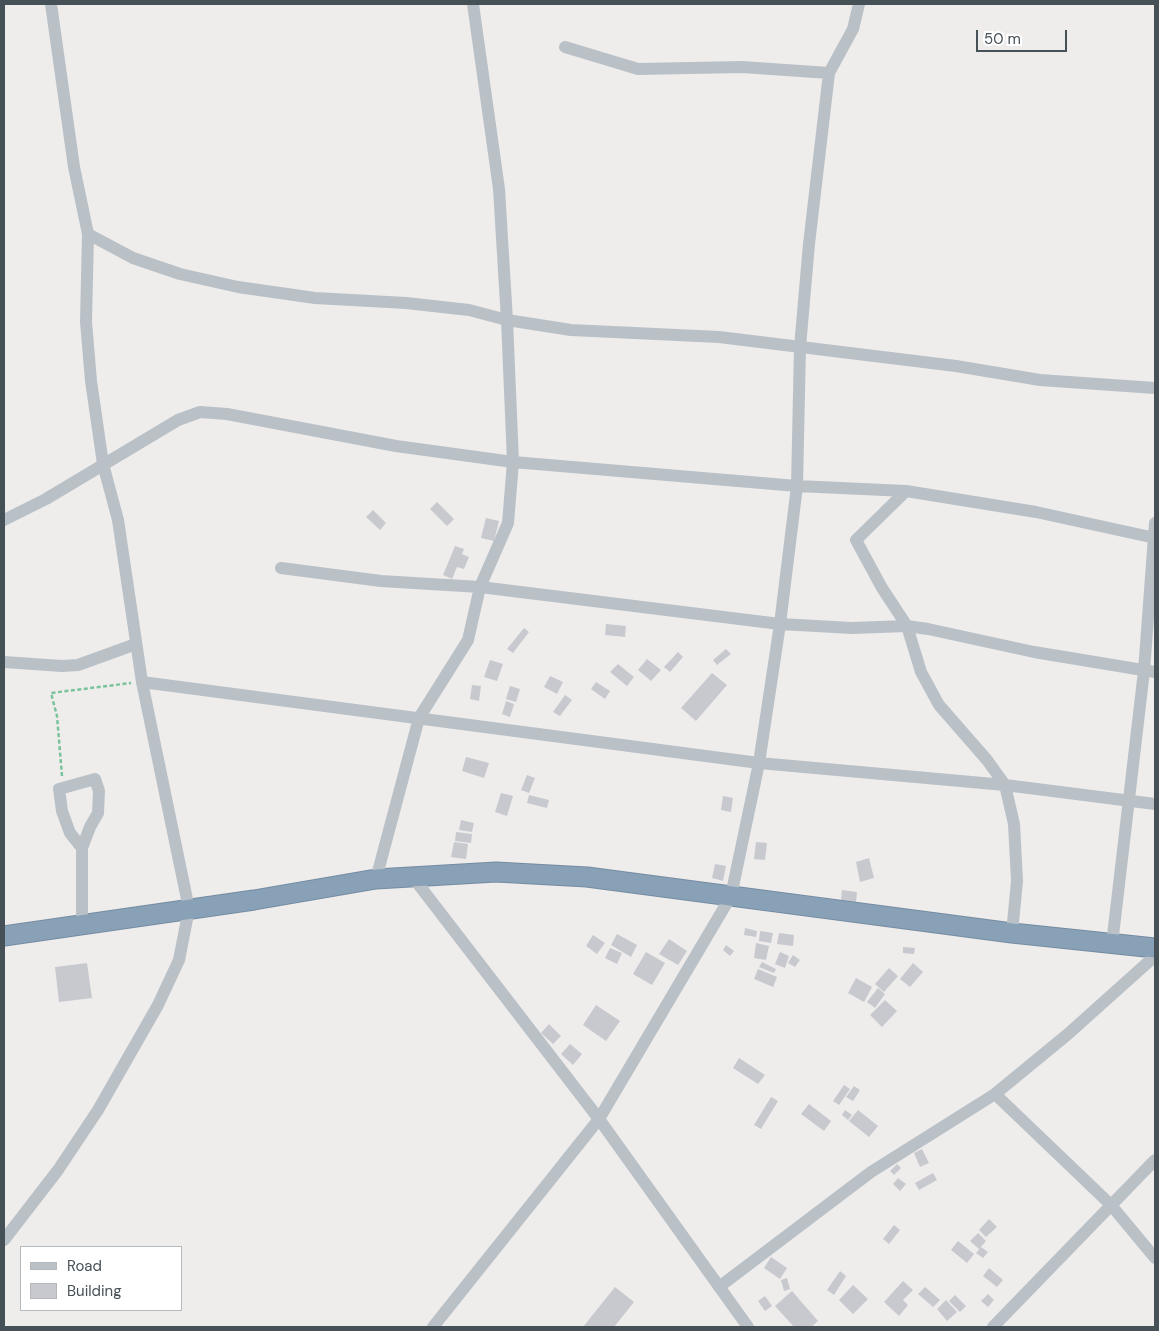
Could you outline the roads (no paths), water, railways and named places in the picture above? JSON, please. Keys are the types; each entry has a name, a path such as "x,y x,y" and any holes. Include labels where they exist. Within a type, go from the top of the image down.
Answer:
{"highway":[{"path":"4,936 254,900 376,879 496,872 587,876 1012,933 1155,948"}],"street":[{"path":"4,1240 58,1170 98,1110 158,1005 179,960 189,909 142,682 118,520 102,464 91,381 86,322 88,234 74,167 52,4"},
{"path":"376,879 419,718 468,640 480,587 508,523 513,462 499,189 473,4"},
{"path":"433,1327 599,1119 731,896 759,763 780,624 797,486 800,347 809,244 829,73 853,29 860,4"},
{"path":"565,47 638,69 742,67 829,73"},
{"path":"88,234 132,258 180,274 238,287 316,298 406,303 460,309 507,320 571,330 719,337 956,366 1040,380 1155,388"},
{"path":"4,520 46,499 178,420 200,412 227,414 396,446 513,462 797,486 906,491 1036,512 1155,538"},
{"path":"906,491 856,540 882,588 907,626 921,672 939,705 987,760 1005,785 1014,824 1018,881 1012,933"},
{"path":"1112,944 1127,801 1149,671 1155,523"},
{"path":"281,568 381,581 480,587 780,624 852,628 907,626 991,644 1149,671"},
{"path":"4,662 62,666 78,665 136,644"},
{"path":"142,682 759,763 1005,785 1155,804"},
{"path":"82,848 70,833 62,811 59,789 95,779 99,791 98,813 82,848 82,924"},
{"path":"412,876 599,1119 748,1327"},
{"path":"719,1287 871,1172 995,1094 1068,1034 1155,956"},
{"path":"995,1094 1111,1205 1155,1258"},
{"path":"993,1327 1155,1160"}]}
